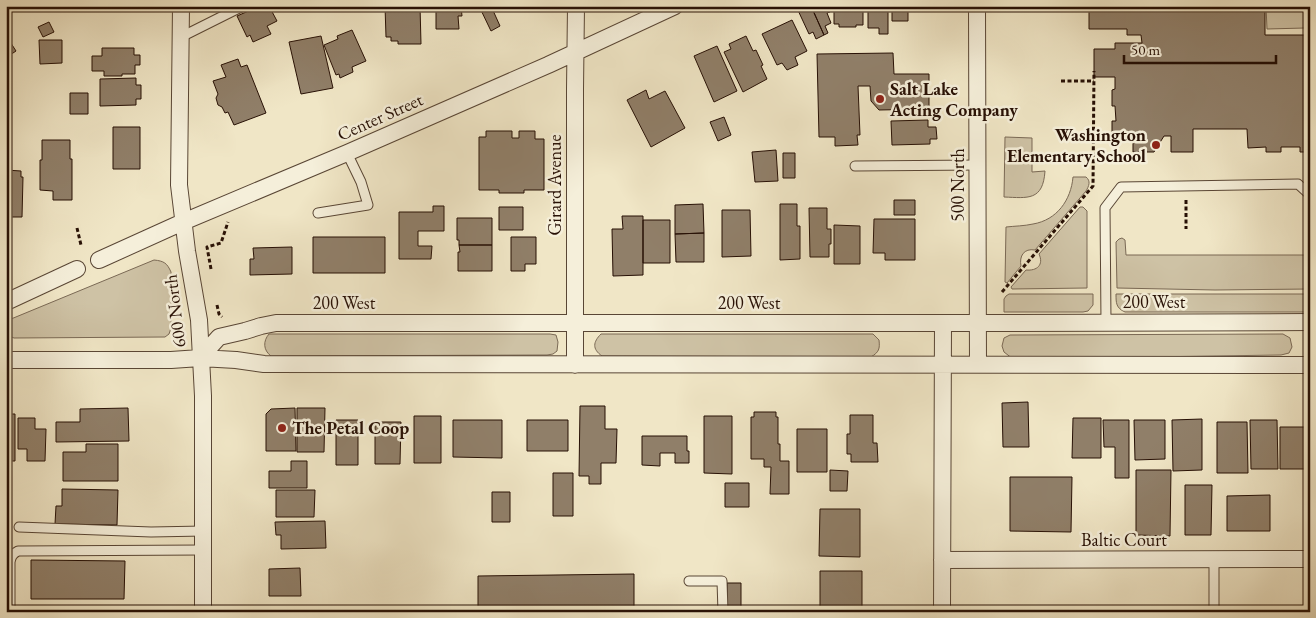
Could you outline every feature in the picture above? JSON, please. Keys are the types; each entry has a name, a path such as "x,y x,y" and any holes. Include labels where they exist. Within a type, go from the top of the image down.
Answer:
{"street":[{"name":"600 North","path":"181,6 179,185 199,320 203,396 203,612"},
{"name":"Girard Avenue","path":"575,365 576,6"},
{"name":"Center Street","path":"99,260 183,222 348,153 675,6"},
{"name":"500 North","path":"977,6 978,364"},
{"path":"6,302 77,269"},
{"name":"200 West","path":"200,358 219,337 276,323 1310,322"},
{"path":"942,323 942,612"},
{"path":"6,360 166,360 200,358 264,364 1310,365"},
{"name":"Baltic Court","path":"942,560 1306,559"}],"lane":[{"path":"181,37 243,6"},
{"path":"318,213 368,205 361,182 348,153"},
{"path":"855,166 978,165"},
{"path":"1106,322 1105,208 1121,187 1298,184 1310,195"},
{"path":"19,528 151,532 204,531"},
{"path":"10,612 10,562 11,556 18,551 203,550"},
{"path":"1214,559 1214,612"},
{"path":"689,581 722,581 723,612"}],"path":[{"path":"1002,292 1093,186 1094,71"},
{"path":"1062,81 1094,81"},
{"path":"1186,196 1186,229"},
{"path":"77,228 81,245"},
{"path":"211,273 207,247 221,243"},
{"path":"216,298 219,314 223,317"}],"shaded area":[{"path":"1266,6 1310,6 1310,30 1305,30 1305,28 1267,29"},
{"path":"1005,137 1032,138 1032,172 1045,171 1041,188 1033,196 1020,198 1004,197"},
{"path":"1073,177 1086,177 1089,180 1086,191 1035,250 1028,250 1023,254 1021,266 1007,283 1005,282 1006,227 1042,222 1056,213 1066,201"},
{"path":"1080,207 1087,211 1087,288 1012,289 1011,287 1026,270 1036,268 1040,264 1039,254"},
{"path":"1122,238 1125,240 1126,255 1310,255 1310,289 1117,288 1116,242"},
{"path":"154,260 165,263 171,272 171,328 169,334 165,337 14,338 9,336 6,327 7,321"},
{"path":"1009,294 1093,294 1093,305 1088,311 1083,312 1004,312 1004,299"},
{"path":"1116,294 1310,294 1310,312 1125,312 1117,305"},
{"path":"269,334 550,334 556,335 558,342 557,351 547,355 271,356 266,351 265,345"},
{"path":"601,334 873,334 879,340 879,346 877,352 871,357 602,356 595,348 596,340"},
{"path":"1283,334 1290,338 1292,347 1289,353 1281,355 1013,359 1004,352 1002,346 1004,338 1010,335"}],"building":[{"path":"81,6 105,6 105,10 81,10"},
{"path":"260,6 269,6 277,21 267,26 271,34 253,42 250,35 247,37 237,16"},
{"path":"385,6 420,6 421,44 398,44 398,41 391,41 391,37 386,37"},
{"path":"436,6 461,6 462,16 458,16 459,29 436,29"},
{"path":"479,6 491,6 500,26 491,31"},
{"path":"796,6 811,6 824,35 816,39 813,32 809,34"},
{"path":"811,6 827,6 830,12 827,13 831,23 825,26 828,33 824,35"},
{"path":"834,6 863,6 863,25 839,27 839,24 834,24"},
{"path":"868,6 888,6 888,34 879,34 879,28 868,28"},
{"path":"892,6 908,6 908,21 892,21"},
{"path":"1265,9 1265,35 1310,35 1310,152 1300,152 1300,147 1281,147 1281,152 1266,152 1266,147 1248,148 1247,129 1193,129 1193,152 1171,152 1171,136 1164,136 1154,152 1133,152 1133,138 1112,138 1112,121 1116,121 1115,106 1112,106 1112,90 1115,89 1115,77 1094,77 1094,49 1115,49 1115,43 1142,43 1141,35 1127,35 1127,29 1089,29 1089,10"},
{"path":"792,20 807,51 795,57 798,65 787,70 782,63 777,65 762,34"},
{"path":"49,22 54,32 43,37 38,27"},
{"path":"352,30 366,61 352,67 353,72 340,78 339,74 336,75 324,45 338,39 337,36"},
{"path":"321,36 333,88 301,94 289,42"},
{"path":"746,36 753,51 756,50 767,79 743,92 724,52 731,49 729,44"},
{"path":"7,37 16,51 7,57 6,56"},
{"path":"39,40 62,40 62,63 40,64"},
{"path":"717,46 737,91 714,102 694,56"},
{"path":"102,48 134,48 134,55 140,55 140,65 135,65 135,74 104,76 104,71 92,71 92,56 102,56"},
{"path":"893,53 894,74 929,74 929,109 879,110 871,101 870,86 858,86 860,135 857,135 858,145 835,146 835,137 819,137 817,54"},
{"path":"238,59 241,67 247,65 266,113 234,125 228,112 225,113 222,107 218,105 216,98 218,94 213,81 226,77 221,65"},
{"path":"136,78 136,85 141,85 141,99 136,99 136,105 100,106 100,79"},
{"path":"646,90 649,99 665,91 685,128 651,147 627,100"},
{"path":"70,93 88,93 88,114 70,114"},
{"path":"724,117 731,135 718,141 710,122"},
{"path":"928,120 928,127 936,127 937,139 930,139 930,144 892,145 891,121"},
{"path":"113,127 140,127 140,169 113,169"},
{"path":"486,131 512,131 512,138 519,138 519,131 535,131 535,139 544,139 544,190 524,190 524,193 499,193 499,190 479,190 479,137 486,137"},
{"path":"42,140 70,140 72,200 53,200 53,191 40,190"},
{"path":"776,150 778,181 755,182 752,152"},
{"path":"783,153 795,153 795,178 783,178"},
{"path":"6,170 21,171 21,177 23,177 22,217 6,217"},
{"path":"894,200 915,200 915,215 894,215"},
{"path":"703,204 704,233 675,234 675,205"},
{"path":"780,204 797,204 797,226 800,226 800,259 780,260"},
{"path":"433,206 444,206 444,231 418,231 418,246 432,246 431,259 399,259 399,212 433,212"},
{"path":"499,207 523,207 523,230 499,230"},
{"path":"809,208 827,208 827,229 831,229 829,257 810,257"},
{"path":"722,210 750,210 751,256 722,257"},
{"path":"622,216 643,216 643,275 613,276 612,229 623,229"},
{"path":"457,218 492,218 492,245 459,245 459,240 457,240"},
{"path":"874,219 915,219 915,260 885,260 885,253 873,253"},
{"path":"643,220 670,220 670,263 643,263"},
{"path":"834,225 860,226 860,264 834,264"},
{"path":"704,233 704,262 676,262 675,234"},
{"path":"313,237 385,237 385,273 313,273"},
{"path":"511,237 536,237 536,264 525,264 525,271 511,271"},
{"path":"459,245 492,245 492,271 458,271"},
{"path":"292,247 292,274 250,275 250,259 254,259 253,248"},
{"path":"1028,402 1029,447 1003,447 1002,403"},
{"path":"580,406 605,406 605,429 617,429 616,463 601,463 601,484 589,484 589,476 579,476"},
{"path":"128,408 129,441 56,442 56,422 80,422 80,409"},
{"path":"295,408 296,451 266,451 266,414 271,409"},
{"path":"297,408 325,408 324,452 297,452"},
{"path":"754,412 776,412 776,417 778,417 780,461 789,461 789,494 770,494 771,467 764,467 764,459 751,459 751,417 754,417"},
{"path":"6,414 15,414 15,461 6,461"},
{"path":"850,415 873,415 873,443 877,443 878,462 851,462 851,454 847,454 847,434 850,434"},
{"path":"414,416 441,416 441,463 414,463"},
{"path":"704,416 732,416 732,474 704,473"},
{"path":"18,418 35,418 35,429 46,429 45,461 27,461 27,449 18,449"},
{"path":"1073,418 1101,418 1101,458 1072,458"},
{"path":"1202,419 1202,470 1173,471 1172,420"},
{"path":"336,420 358,420 358,465 336,465"},
{"path":"453,420 502,420 502,458 453,457"},
{"path":"527,420 568,420 568,451 527,451"},
{"path":"1103,420 1129,420 1129,478 1115,478 1115,447 1104,447"},
{"path":"1134,420 1165,420 1165,459 1135,460"},
{"path":"1250,420 1277,420 1278,469 1251,469"},
{"path":"375,422 401,422 400,464 375,464"},
{"path":"1217,422 1247,422 1248,473 1217,473"},
{"path":"1280,427 1308,427 1308,469 1280,469"},
{"path":"797,429 827,429 827,472 797,472"},
{"path":"642,436 687,436 689,463 675,463 675,453 660,453 660,466 642,465"},
{"path":"86,444 118,444 118,481 63,481 63,452 86,452"},
{"path":"291,461 307,461 307,488 269,488 269,471 291,471"},
{"path":"830,470 848,471 847,491 830,491"},
{"path":"1136,470 1171,470 1170,536 1136,535"},
{"path":"553,473 573,473 573,516 553,516"},
{"path":"1010,477 1072,477 1071,532 1010,531"},
{"path":"725,483 749,483 749,507 725,507"},
{"path":"1185,485 1212,485 1211,535 1185,535"},
{"path":"62,489 118,490 117,525 55,524 56,506 62,506"},
{"path":"276,490 315,490 314,517 276,517"},
{"path":"492,492 510,492 510,522 492,522"},
{"path":"1270,495 1270,531 1227,531 1227,496"},
{"path":"820,509 860,509 860,557 819,556"},
{"path":"325,521 326,548 281,549 281,535 276,535 275,522"},
{"path":"31,560 125,561 124,599 31,599"},
{"path":"300,568 301,596 269,596 269,569"},
{"path":"820,571 862,571 862,609 820,610"},
{"path":"634,574 634,612 478,612 478,576"},
{"path":"727,583 741,583 741,611 754,612 727,612"}],"place":[{"name":"Salt Lake Acting Company","path":"880,99"},
{"name":"Washington Elementary School","path":"1156,145"},
{"name":"The Petal Coop","path":"282,428"}]}
